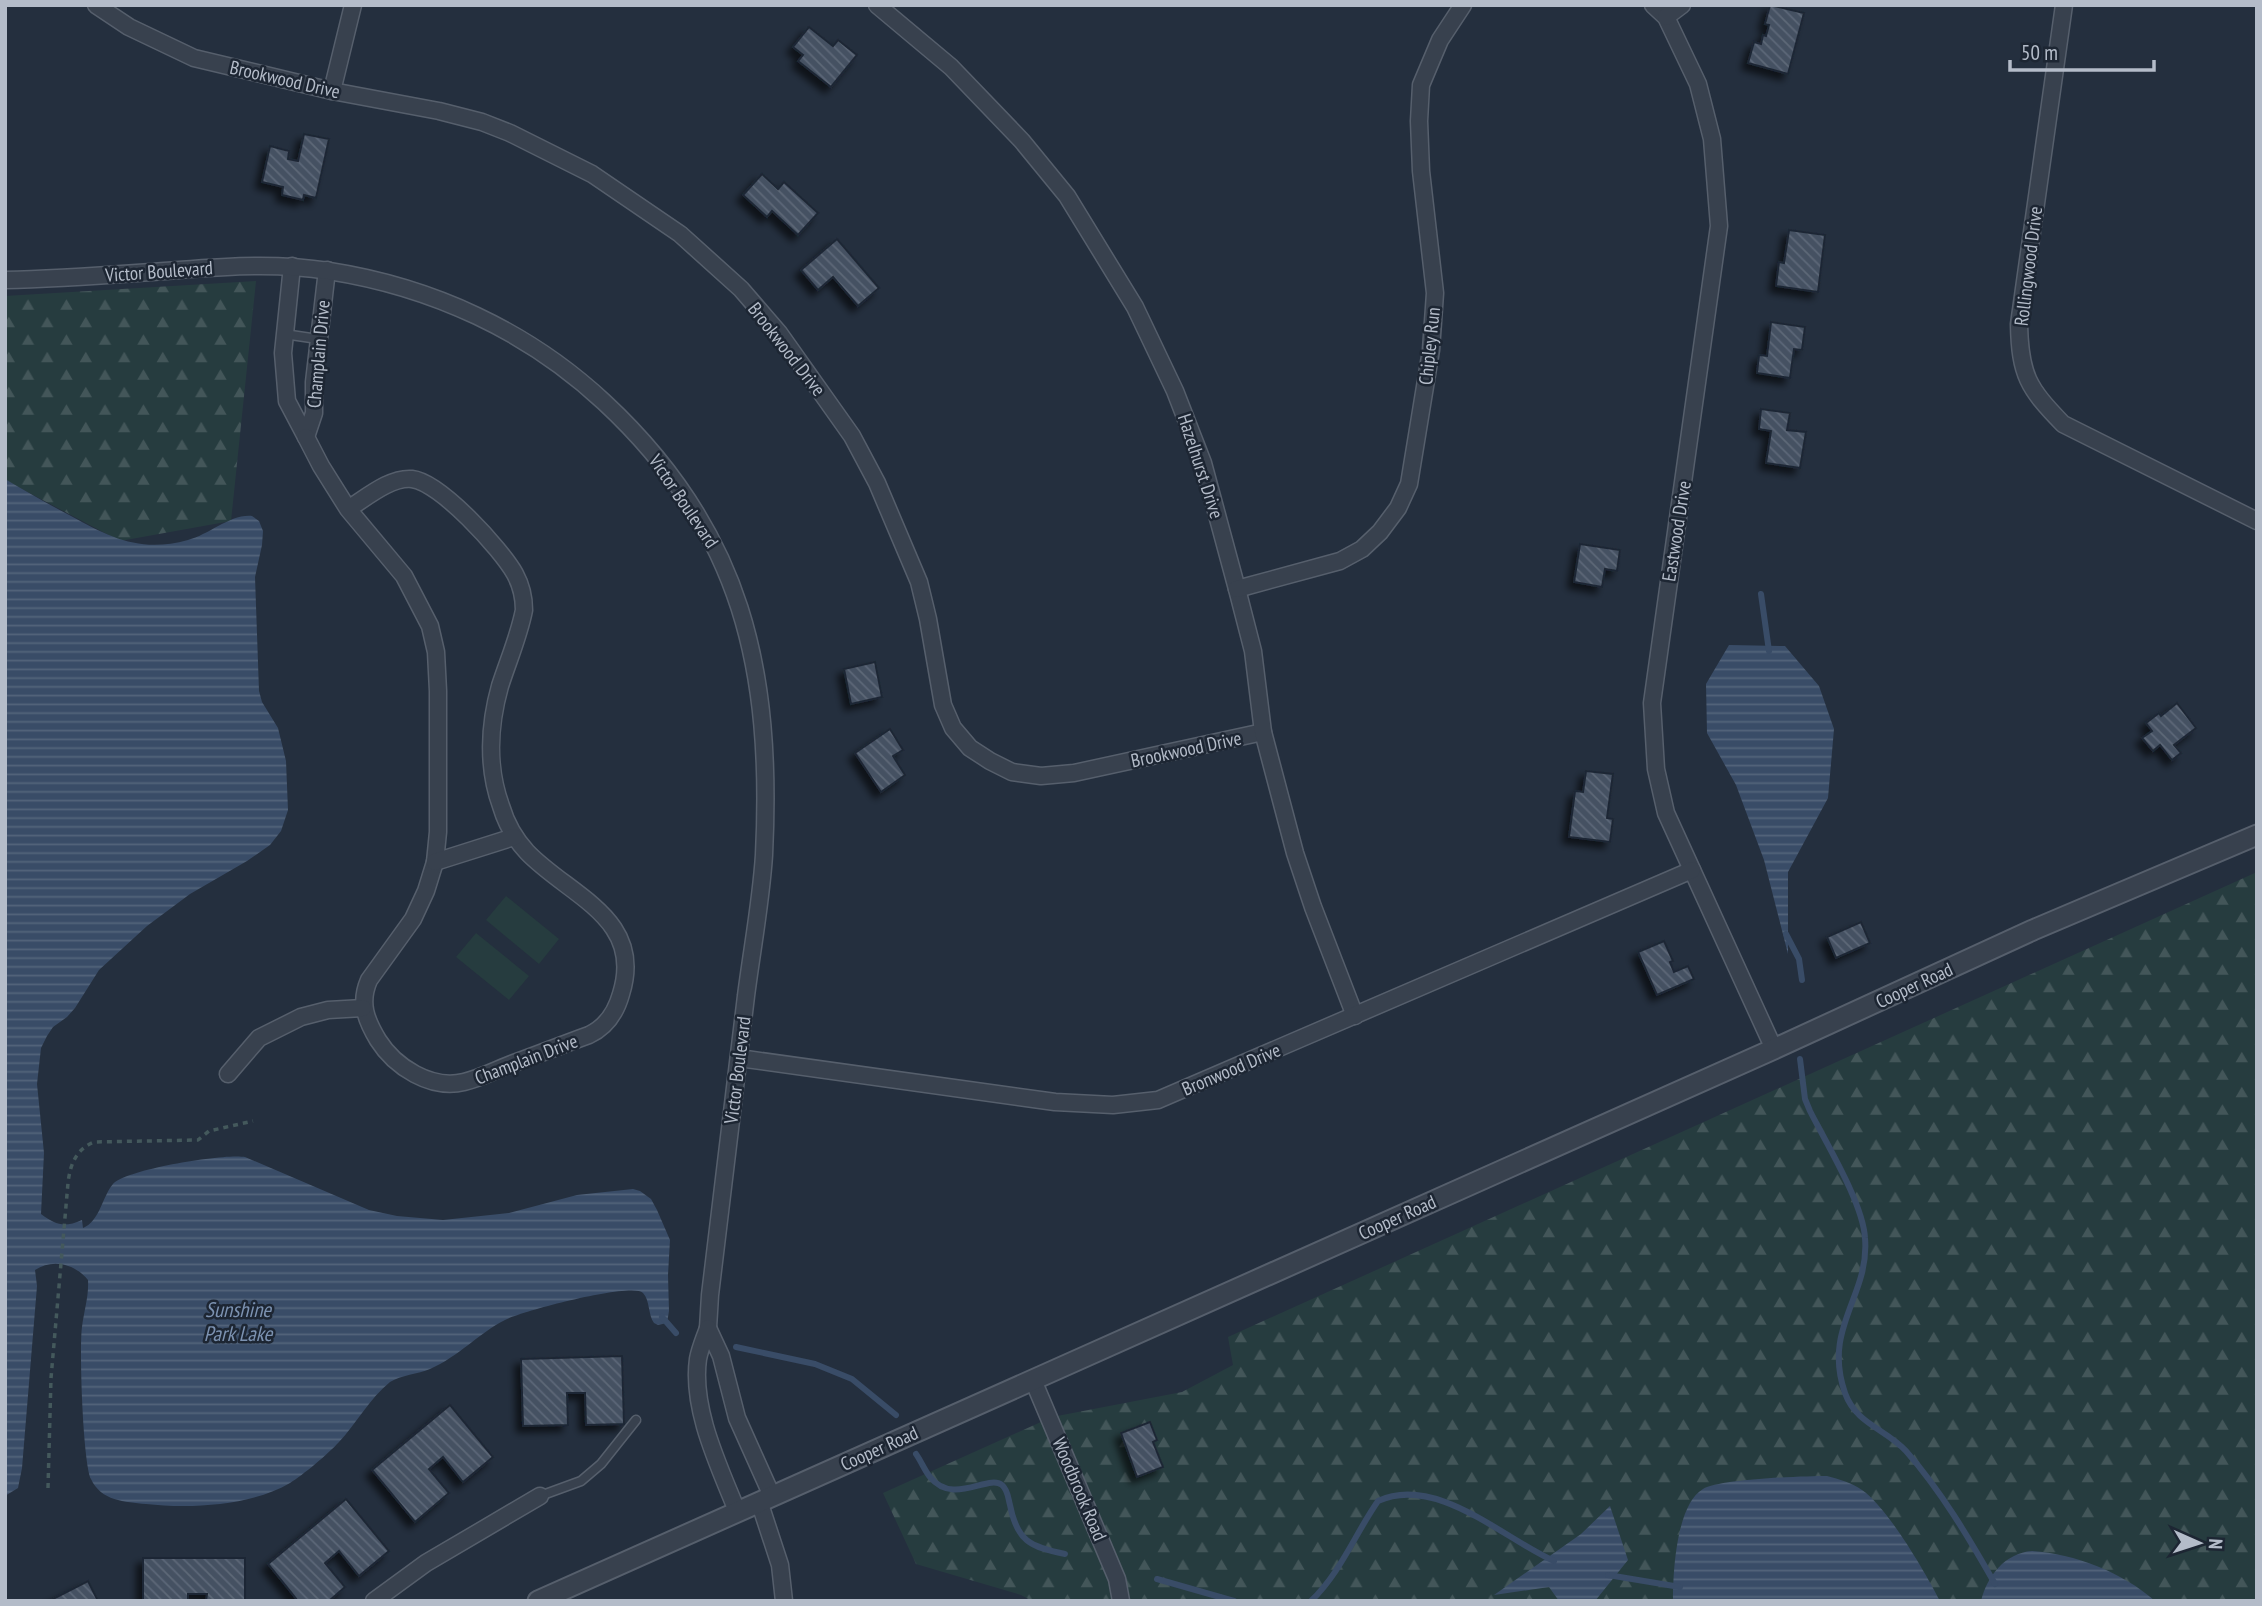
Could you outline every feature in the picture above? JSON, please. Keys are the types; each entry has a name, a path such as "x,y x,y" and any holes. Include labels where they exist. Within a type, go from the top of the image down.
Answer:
{"street":[{"name":"Brookwood Drive","path":"96,5 129,27 194,58 332,91 482,122 592,174 680,234 741,289 779,332 845,426 877,483 919,582 943,705 953,728 970,748 980,755 1012,772 1041,776 1063,774 1264,732"},
{"path":"332,91 353,5"},
{"name":"Hazelhurst Drive","path":"877,5 951,67 1022,141 1067,196 1135,307 1175,391 1203,463 1237,589 1253,651 1264,732 1295,853 1355,1016"},
{"name":"Chipley Run","path":"1237,589 1340,561 1362,549 1398,509 1409,484 1431,350 1435,293 1421,171 1421,85 1440,40 1463,5"},
{"name":"Eastwood Drive","path":"1653,5 1666,17 1698,84 1712,139 1719,226 1652,703 1656,769 1666,813 1774,1049"},
{"path":"1666,17 1682,5"},
{"name":"Rollingwood Drive","path":"2064,5 2019,324 2020,352 2028,383 2040,401 2063,424 2257,520"},
{"name":"Victor Boulevard","path":"5,280 260,264 327,270 397,285 432,296 482,317 539,350 617,414 651,451 685,495 713,540 734,588 747,632 759,685 764,733 764,856 708,1328 698,1358 700,1402 709,1438 737,1511"},
{"name":"Champlain Drive","path":"292,266 283,353 287,401 321,466 348,509 404,576 430,626 436,652 438,832 435,862 413,919 369,980 364,991 363,1008 372,1029 391,1057 413,1073 441,1082 464,1082 589,1035 606,1023 617,1008 625,984 624,948 618,933 598,909 547,870 514,837 501,806 496,786 491,735 498,695 524,610 524,599 517,576 507,561 456,505 425,484 411,479 400,480 348,509"},
{"name":"Champlain Drive","path":"306,437 314,413 314,382 327,270"},
{"name":"Cooper Road","path":"538,1601 1774,1049 2033,930 2257,835"},
{"path":"435,862 514,837"},
{"name":"Bronwood Drive","path":"739,1058 1055,1102 1113,1105 1158,1100 1692,870"},
{"path":"228,1073 259,1038 301,1017 328,1010 363,1008"},
{"name":"Victor Boulevard","path":"708,1328 720,1356 737,1418 766,1498 780,1565 784,1601"},
{"name":"Woodbrook Road","path":"1033,1380 1117,1579 1121,1601"},
{"path":"374,1601 426,1563 540,1496"}],"lane":[{"path":"284,334 318,339"},
{"path":"540,1496 581,1481 601,1464 636,1420"}],"path":[{"path":"48,1488 51,1378 63,1224 70,1168 78,1153 87,1144 104,1140 198,1140 209,1131 253,1121"}],"green space":[{"path":"256,281 231,521 120,541 5,480 5,296"},
{"path":"2257,872 2257,1601 1032,1601 1021,1595 916,1564 883,1493 1052,1417 1182,1392 1233,1365 1228,1337"},
{"path":"506,896 559,939 539,964 486,920"},
{"path":"476,933 529,976 509,1000 456,957"}],"water":[{"name":"Sunshine Park Lake","path":"5,479 100,531 141,544 171,544 188,540 244,516 252,516 259,521 263,531 262,545 255,577 259,691 262,702 278,728 286,761 288,810 281,831 270,845 190,894 147,926 99,970 75,1008 53,1027 47,1036 41,1048 37,1084 44,1153 41,1214 60,1224 82,1220 83,1228 89,1225 97,1214 109,1189 122,1178 177,1163 234,1156 245,1157 369,1210 397,1216 443,1220 509,1213 577,1195 633,1189 651,1199 670,1240 667,1323 654,1323 645,1296 635,1291 599,1294 515,1316 495,1325 440,1364 390,1382 334,1447 308,1470 274,1491 239,1501 201,1506 138,1503 107,1496 91,1479 84,1429 81,1358 88,1280 77,1270 63,1264 49,1264 35,1270 37,1286 22,1468 18,1488 5,1496"},
{"path":"1729,645 1785,646 1819,686 1834,729 1828,798 1788,872 1788,954 1764,860 1736,785 1707,733 1706,684"},
{"path":"1827,1476 1862,1490 1883,1511 1905,1541 1940,1601 1673,1601 1675,1557 1682,1524 1694,1497 1703,1489 1743,1480"},
{"path":"1610,1506 1628,1560 1595,1601 1559,1601 1549,1587 1494,1595 1581,1534"},
{"path":"2032,1551 2065,1556 2097,1566 2128,1581 2155,1601 1981,1601 1988,1583 1999,1567 2013,1556"}],"building":[{"path":"1770,5 1804,13 1788,74 1748,63 1754,42 1761,44 1763,35 1766,36 1769,25 1765,24"},
{"path":"809,27 833,46 838,40 857,55 831,87 798,61 803,55 793,47"},
{"path":"304,134 329,139 316,198 304,195 303,200 282,195 283,187 262,182 270,146 289,151 288,159 298,161"},
{"path":"762,174 778,189 784,182 818,213 798,235 772,211 767,217 743,195"},
{"path":"1789,230 1825,235 1818,292 1776,286 1779,262 1784,263"},
{"path":"837,239 879,288 858,306 833,277 818,290 801,270"},
{"path":"1771,322 1805,327 1802,350 1794,349 1790,378 1757,373 1759,355 1767,356"},
{"path":"1761,409 1790,413 1787,430 1806,432 1800,468 1766,463 1771,431 1759,429"},
{"path":"1580,544 1620,550 1617,571 1605,569 1602,587 1574,582"},
{"path":"875,662 882,697 851,704 844,669"},
{"path":"2177,703 2196,728 2174,745 2181,753 2172,760 2160,745 2153,751 2142,738 2152,731 2146,723 2159,713 2161,716"},
{"path":"890,729 903,750 893,756 905,775 881,792 855,753"},
{"path":"1586,771 1613,774 1607,818 1613,819 1610,842 1569,837 1575,791 1583,792"},
{"path":"1861,922 1870,943 1836,958 1827,937"},
{"path":"1664,941 1673,961 1670,962 1674,972 1688,966 1694,979 1657,995 1638,952"},
{"path":"622,1356 624,1424 586,1425 585,1393 567,1393 568,1425 523,1426 521,1359"},
{"path":"450,1405 493,1457 463,1482 443,1457 429,1469 449,1493 415,1522 372,1470"},
{"path":"1150,1422 1157,1440 1153,1442 1163,1467 1137,1477 1121,1433"},
{"path":"346,1499 389,1551 359,1576 339,1551 325,1563 345,1587 329,1601 298,1601 268,1564"},
{"path":"143,1558 245,1558 245,1601 206,1601 207,1594 188,1594 188,1601 143,1601"},
{"path":"88,1581 98,1601 49,1601"}],"waterway":[{"path":"1761,594 1769,651"},
{"path":"1786,934 1799,959 1802,980"},
{"path":"1800,1059 1805,1099 1851,1191 1865,1238 1865,1259 1861,1277 1839,1349 1839,1370 1845,1393 1856,1412 1898,1443 1919,1466 1954,1515 1995,1584"},
{"path":"662,1317 676,1333"},
{"path":"736,1347 815,1364 852,1379 896,1415"},
{"path":"916,1454 930,1477 949,1489 988,1483 1002,1485 1007,1492 1013,1517 1021,1534 1034,1545 1065,1554"},
{"path":"1311,1601 1339,1565 1378,1501 1400,1495 1423,1496 1446,1502 1554,1561"},
{"path":"1608,1575 1680,1587"},
{"path":"1157,1579 1234,1601"}]}
